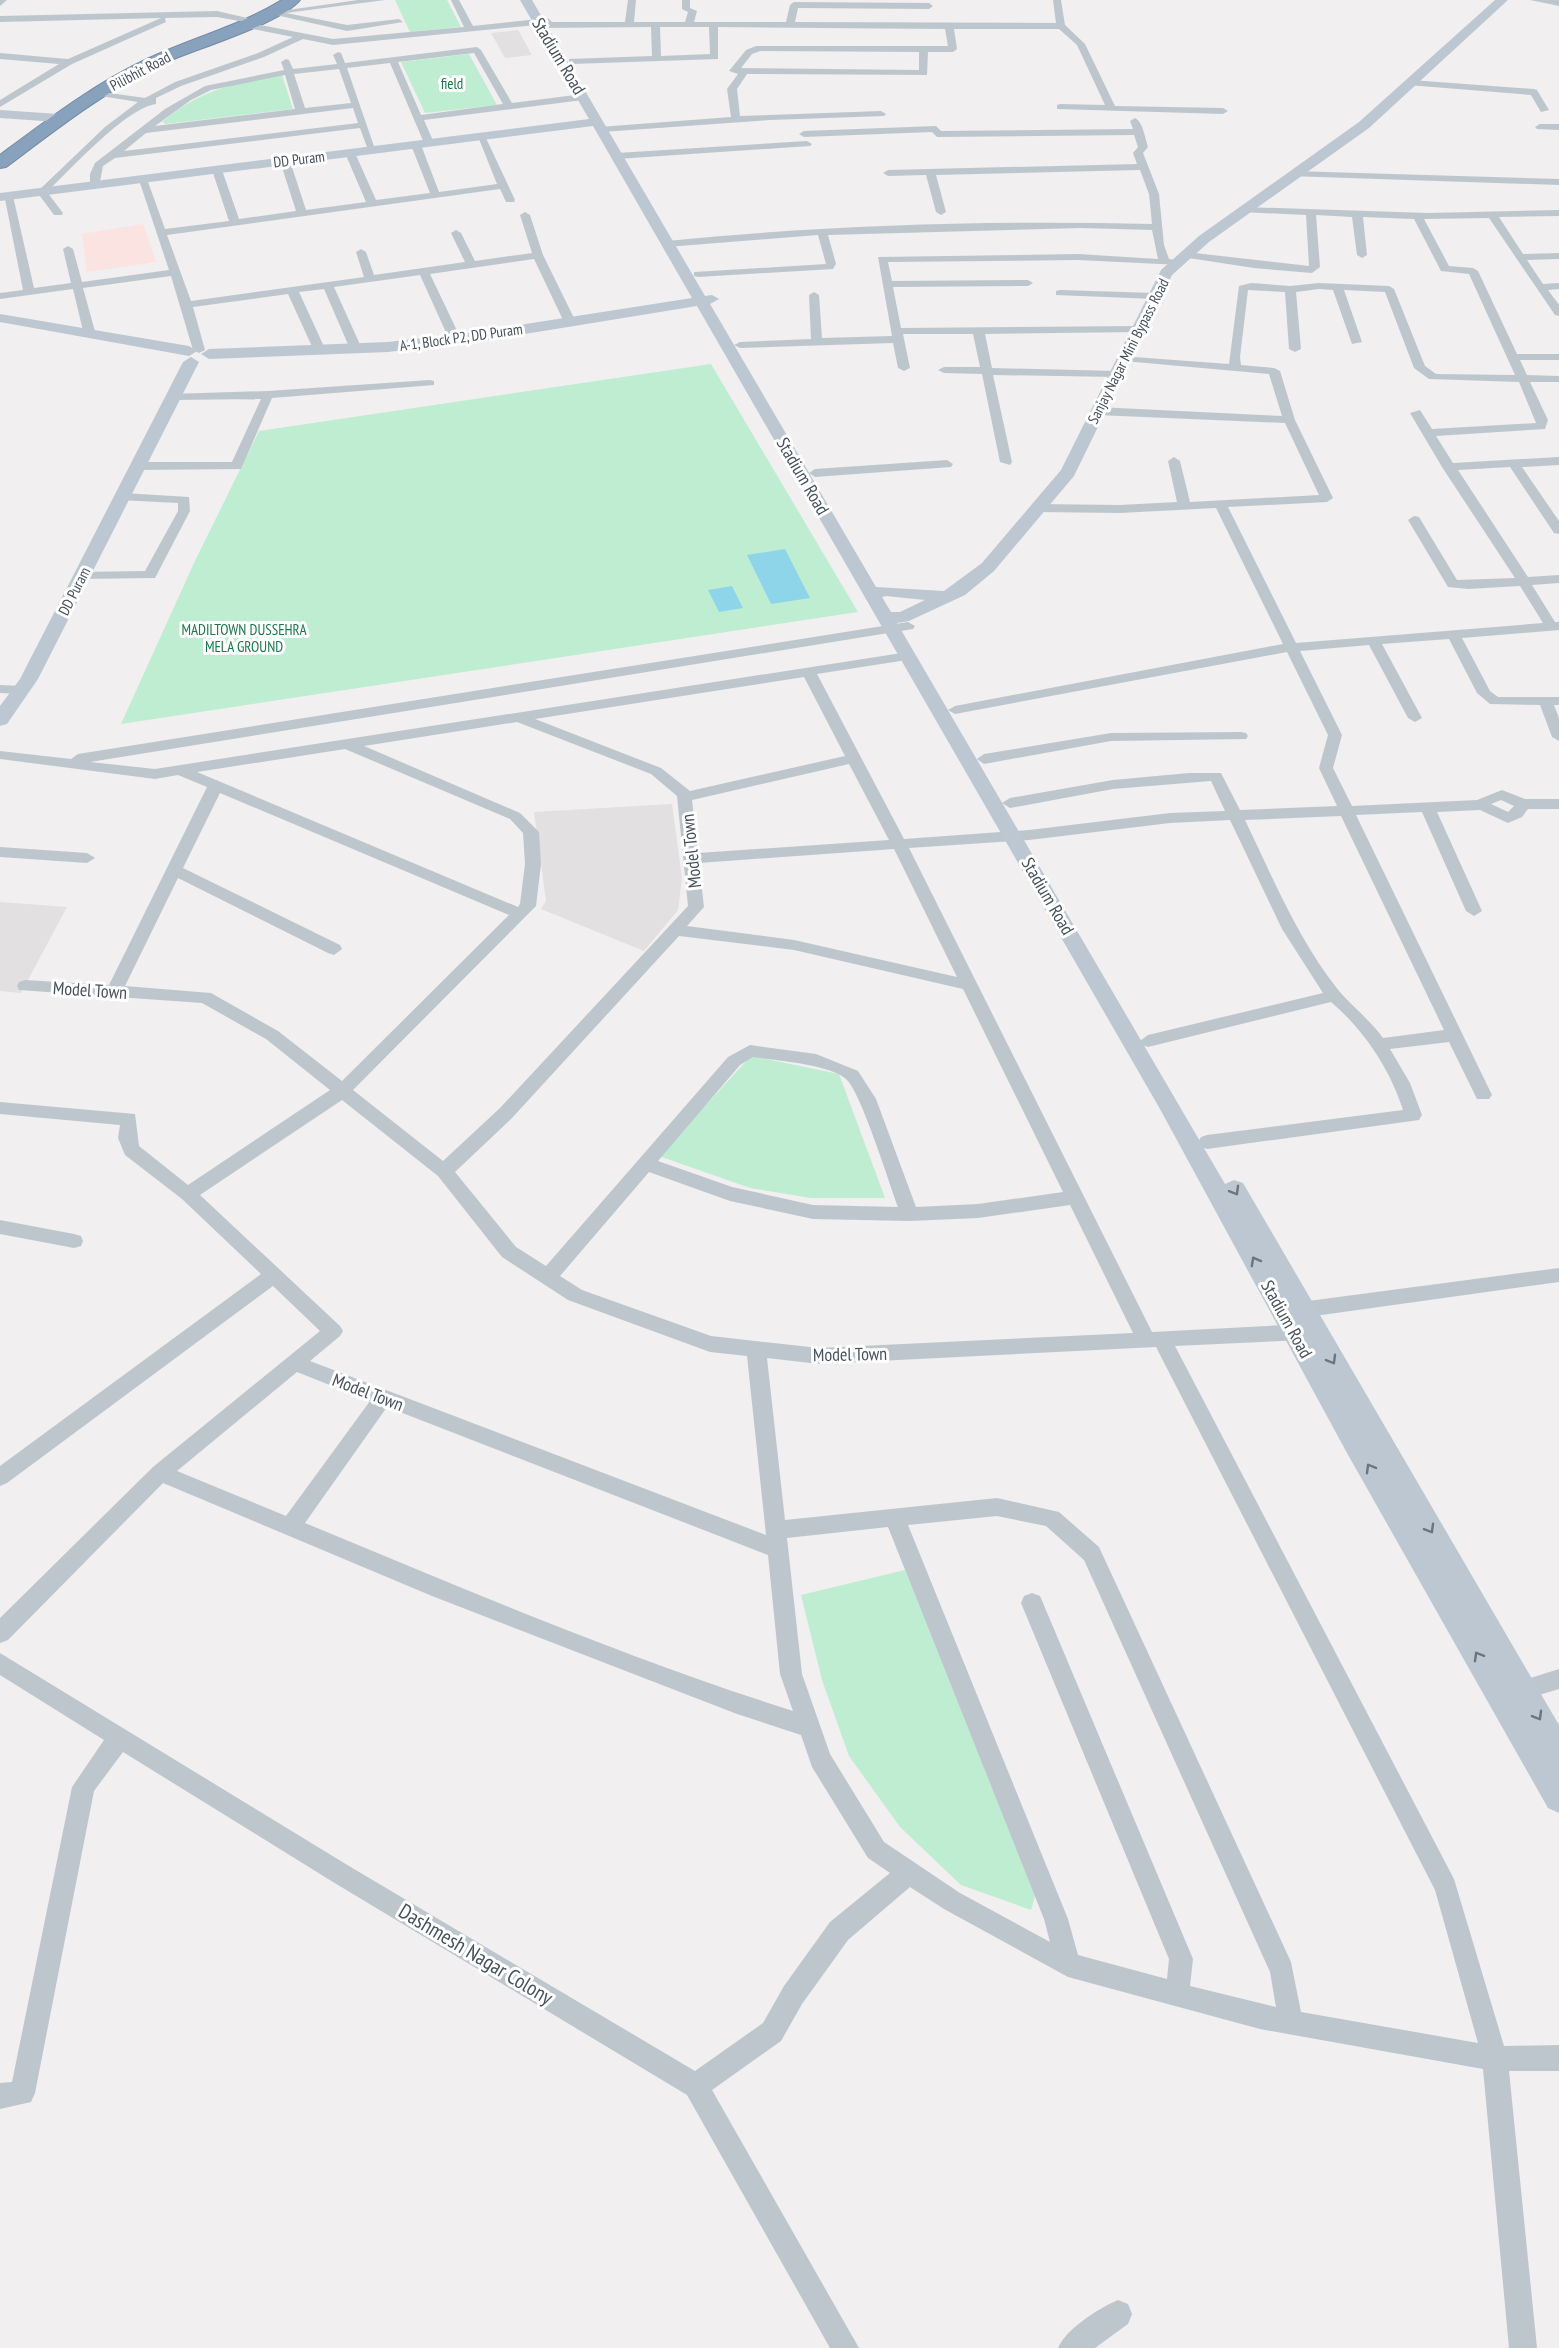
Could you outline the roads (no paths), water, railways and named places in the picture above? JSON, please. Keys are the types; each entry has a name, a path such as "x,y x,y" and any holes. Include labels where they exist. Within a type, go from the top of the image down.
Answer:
{"highway":[{"name":"Pilibhit Road","path":"0,163 52,117 158,59 249,21 273,6 292,0"},
{"path":"0,149 133,64 249,21"}],"main road":[{"name":"Stadium Road","path":"526,0 572,61 604,126"},
{"name":"Stadium Road","path":"536,0 544,23 583,97 623,156 879,592 955,710 1010,803 1021,835 1170,1107 1305,1332 1559,1797"},
{"name":"Sanjay Nagar Mini Bypass Road","path":"897,622 944,596 958,591 988,567 1068,472 1166,273 1176,260 1364,125 1502,0"},
{"path":"0,114 52,117"},
{"name":"DD Puram","path":"4,197 480,136 604,126"},
{"name":"Stadium Road","path":"673,244 698,274 706,300 740,345 815,473 879,592"},
{"name":"A-1, Block P2, DD Puram","path":"194,356 356,349 455,339 706,300"},
{"path":"0,318 194,356"},
{"path":"0,326 194,356"},
{"name":"DD Puram","path":"0,720 21,690 82,576 194,356"},
{"path":"879,592 944,596"},
{"name":"Stadium Road","path":"897,622 908,656 1148,1041 1207,1142 1293,1311"},
{"name":"Stadium Road","path":"1305,1332 1559,1753"}],"street":[{"path":"273,6 381,0"},
{"path":"388,0 405,36"},
{"path":"455,0 470,29"},
{"path":"629,24 632,0"},
{"path":"687,0 686,9 693,11 689,23"},
{"path":"1057,0 1061,26 1081,44 1111,107"},
{"path":"1534,0 1559,3"},
{"path":"790,23 794,5 864,3 929,6"},
{"path":"130,16 134,6"},
{"path":"273,6 304,20 347,28 399,22"},
{"path":"0,19 217,14 300,37 333,42 544,23 1061,26"},
{"path":"0,104 69,62 129,33 178,15"},
{"path":"304,20 338,16"},
{"path":"572,61 715,57 713,23"},
{"path":"759,48 767,23"},
{"path":"655,24 657,58"},
{"path":"923,48 924,73 734,71 749,52 759,48 923,48 953,49 949,27"},
{"path":"58,213 42,192 108,129 147,101 178,84 261,55 300,37"},
{"path":"333,42 372,150"},
{"path":"95,185 95,174 99,165 176,105 208,88 289,72 477,50 508,106"},
{"path":"0,56 69,62"},
{"path":"393,60 418,118 436,196"},
{"path":"286,62 301,112"},
{"path":"736,119 732,89 744,72"},
{"path":"1411,83 1534,92 1544,110"},
{"path":"0,89 25,88"},
{"path":"98,93 176,105"},
{"path":"418,118 583,97"},
{"path":"143,130 356,105"},
{"path":"1060,107 1223,111"},
{"path":"1132,107 1143,147 1138,153 1154,194 1159,245 1176,260"},
{"path":"604,126 881,114"},
{"path":"800,120 806,143"},
{"path":"111,155 363,125"},
{"path":"1540,127 1559,127"},
{"path":"623,156 806,143 936,129 937,134 1139,132"},
{"path":"480,136 510,200"},
{"path":"350,153 372,204"},
{"path":"285,161 302,214"},
{"path":"888,173 1144,167"},
{"path":"217,170 235,223"},
{"path":"930,172 941,212"},
{"path":"1293,174 1559,182"},
{"path":"142,179 187,304 194,356"},
{"path":"161,233 503,186"},
{"path":"4,197 28,289"},
{"path":"1244,210 1417,216 1559,213"},
{"path":"904,368 882,259 1078,257 1176,260 1312,270 1316,267 1313,261 1311,212"},
{"path":"1357,213 1362,255"},
{"path":"525,215 538,255 569,320"},
{"path":"1492,215 1559,314"},
{"path":"1417,216 1444,269 1473,271 1515,357 1542,420 1540,426 1428,433"},
{"path":"673,244 780,233 823,234 1081,225 1158,227"},
{"path":"456,233 471,264"},
{"path":"698,274 829,267 831,264 823,234"},
{"path":"68,249 90,335"},
{"path":"361,252 369,279"},
{"path":"187,304 538,255"},
{"path":"1521,257 1559,256"},
{"path":"0,296 28,289 174,269"},
{"path":"423,271 455,339"},
{"path":"887,284 1028,283"},
{"path":"328,285 356,349"},
{"path":"1235,366 1243,288 1251,286 1290,289 1319,286 1389,289 1420,368 1433,377 1559,379"},
{"path":"1540,287 1559,286"},
{"path":"1338,288 1356,342"},
{"path":"0,289 28,289"},
{"path":"1290,289 1295,349"},
{"path":"292,290 320,351"},
{"path":"1060,293 1155,296"},
{"path":"813,295 817,341"},
{"path":"978,329 1006,462"},
{"path":"740,345 978,329 1138,329"},
{"path":"1515,357 1559,357"},
{"path":"1037,508 1120,509 1327,498 1289,420 1274,370 1124,358"},
{"path":"944,370 1116,374"},
{"path":"174,396 268,395 430,383"},
{"path":"139,466 237,466 268,395"},
{"path":"1098,411 1289,420"},
{"path":"1416,413 1448,468 1555,626"},
{"path":"1174,461 1184,504"},
{"path":"1448,468 1559,461"},
{"path":"815,473 947,464"},
{"path":"1514,464 1559,530"},
{"path":"82,576 150,575 184,512 185,500 123,497"},
{"path":"1220,503 1335,735 1326,768 1483,1095"},
{"path":"1414,520 1453,584 1559,579"},
{"path":"55,762 897,622"},
{"path":"955,710 1292,647 1555,626"},
{"path":"1453,634 1484,693 1495,701 1552,701 1559,737"},
{"path":"1373,640 1415,718"},
{"path":"0,755 155,774 908,656"},
{"path":"807,671 899,844 1075,1197 1446,1887 1494,2059 1523,2348"},
{"path":"0,689 21,690"},
{"name":"Model Town","path":"444,1171 506,1113 696,907 685,797 672,782 656,771 519,717"},
{"path":"984,759 1111,737 1241,736"},
{"path":"188,1194 342,1091 528,906 533,864 531,832 515,816 347,744"},
{"path":"685,797 854,758"},
{"path":"181,771 520,914"},
{"path":"1010,803 1076,789 1143,779 1216,776 1290,929 1334,996 1343,1003 1378,1045 1408,1097 1413,1115 1207,1142"},
{"path":"114,991 216,786"},
{"path":"692,858 1021,835 1170,818 1234,814 1482,806 1508,818 1517,814 1523,804 1559,804"},
{"path":"1427,807 1474,911"},
{"path":"0,852 87,858"},
{"path":"174,870 334,949"},
{"path":"675,930 794,945 969,985"},
{"name":"Model Town","path":"25,986 205,997 272,1035 444,1171 509,1252 575,1294 710,1344 819,1356 1305,1332"},
{"path":"1148,1041 1334,996"},
{"path":"1378,1045 1453,1035"},
{"path":"548,1277 734,1061 750,1051 816,1060 852,1075 867,1099 910,1214"},
{"path":"0,1108 129,1119 127,1138 131,1150 188,1194 333,1331 160,1473 73,1557 0,1633"},
{"path":"646,1164 730,1194 813,1212 910,1214 978,1211 1075,1197"},
{"path":"0,1227 74,1241"},
{"path":"0,1477 273,1275"},
{"path":"1293,1311 1559,1275"},
{"path":"756,1349 791,1674 820,1759 876,1850 952,1901 1068,1965 1260,2017 1291,2023 1494,2059 1559,2058"},
{"name":"Model Town","path":"294,1363 383,1398 776,1540"},
{"path":"290,1527 383,1398"},
{"path":"160,1473 736,1704 809,1727"},
{"path":"776,1540 895,1518 997,1507 1052,1518 1092,1554 1282,1971 1291,2023"},
{"path":"895,1518 1056,1919 1068,1965"},
{"path":"1032,1603 1181,1959 1177,1995"},
{"name":"Dashmesh Nagar Colony","path":"0,1663 351,1880 696,2086 845,2348"},
{"path":"1522,1690 1559,1679"},
{"path":"0,2096 22,2093 82,1787 120,1737"},
{"path":"696,2086 772,2032 793,1995 838,1931 909,1872"},
{"path":"1082,2345 1118,2314"}],"water":[{"path":"785,549 810,598 771,604 747,555"},
{"path":"732,586 743,608 719,612 708,590"}],"park label":[{"name":"field","path":"452,83"},
{"name":"MADILTOWN DUSSEHRA MELA GROUND","path":"244,638"}]}
